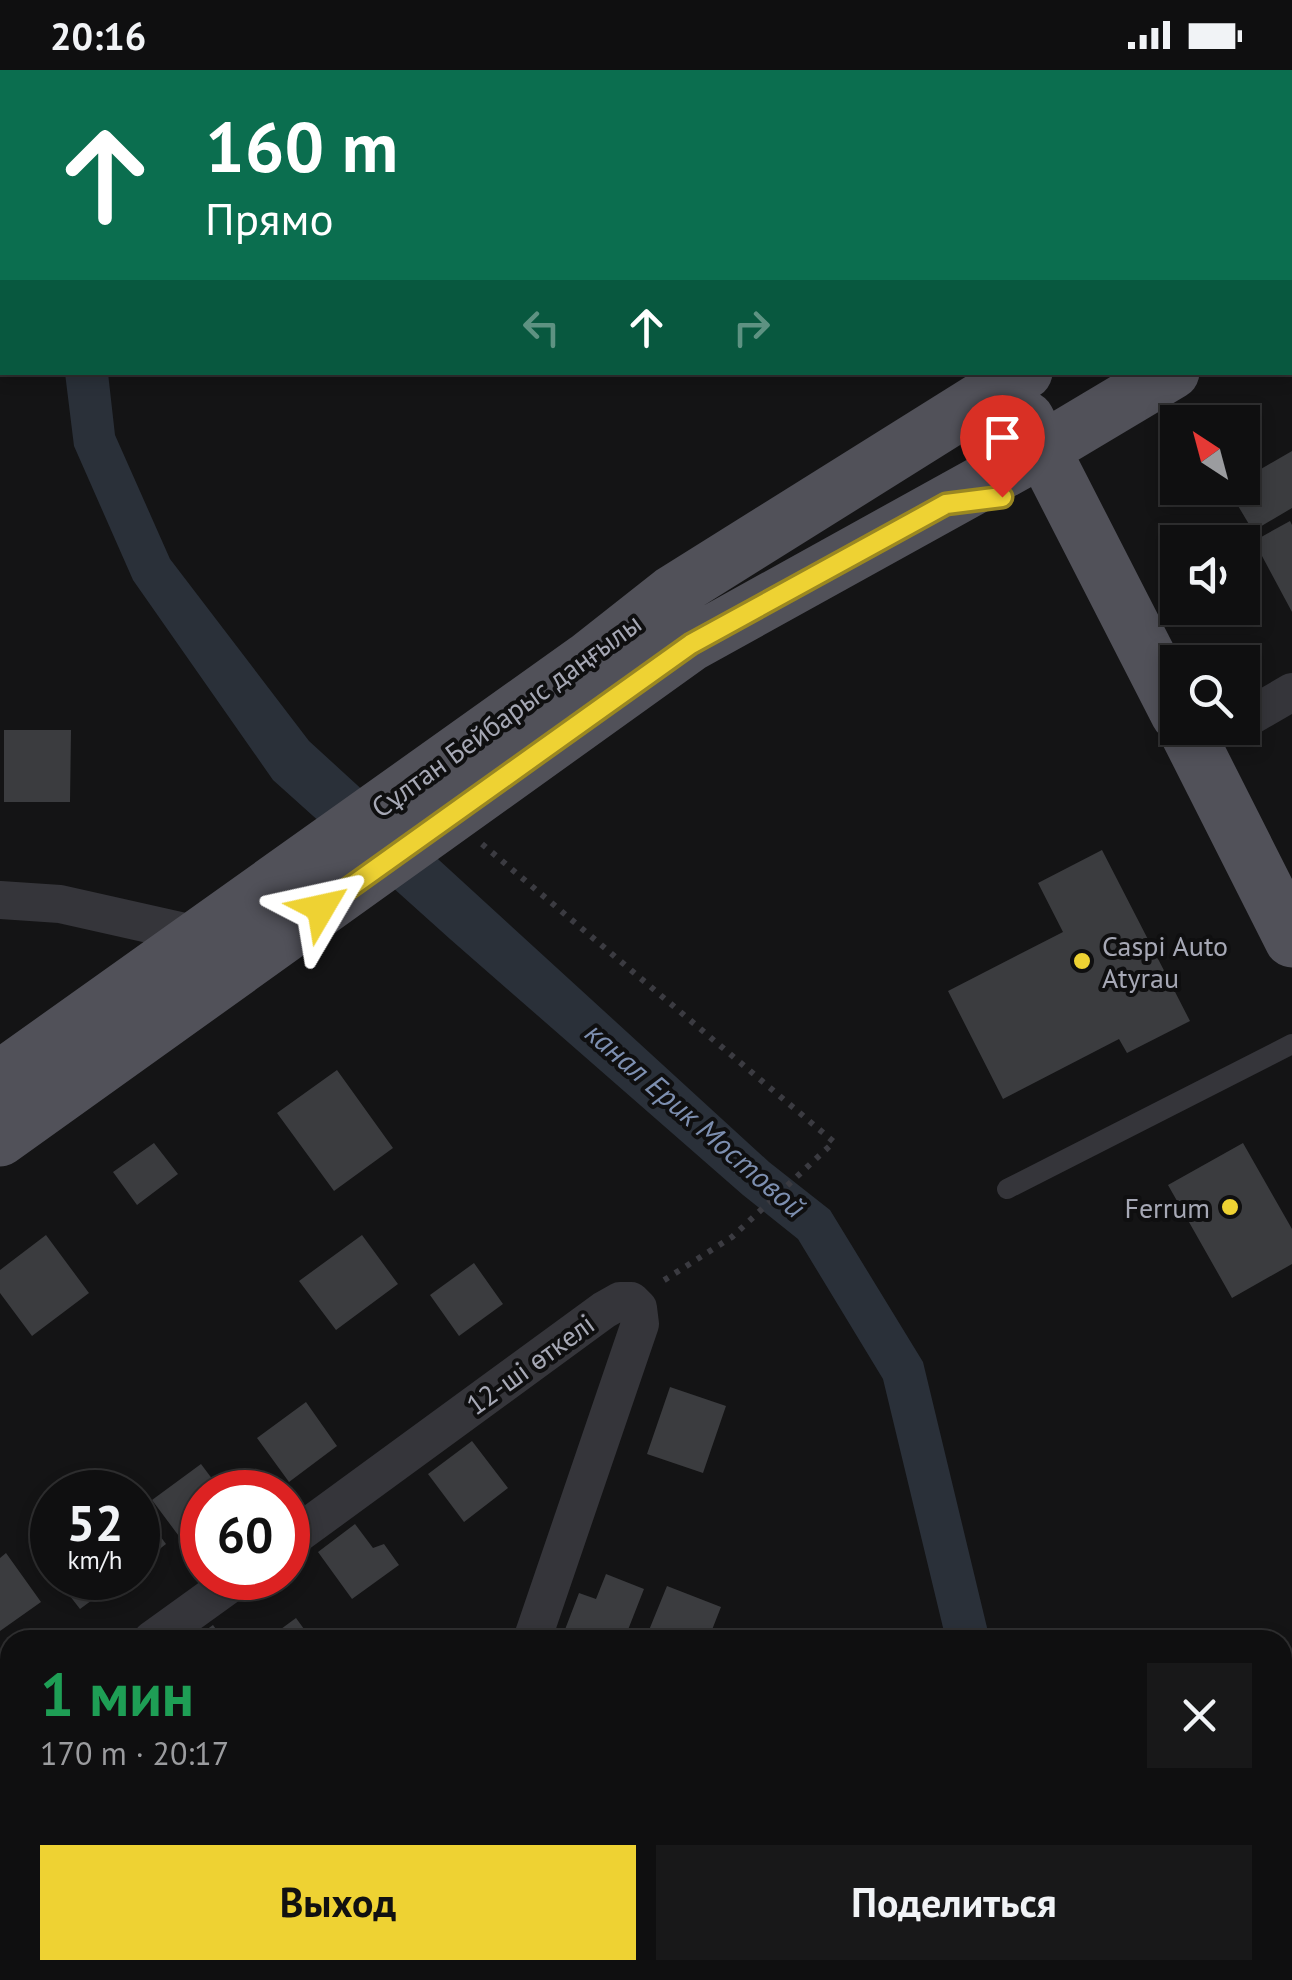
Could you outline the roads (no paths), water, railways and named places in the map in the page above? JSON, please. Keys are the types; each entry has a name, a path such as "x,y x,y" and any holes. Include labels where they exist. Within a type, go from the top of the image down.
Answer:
{"main road":[{"name":"Сұлтан Бейбарыс даңғылы","path":"0,1078 587,660 672,593 923,436 1000,375"},
{"path":"1000,375 1160,664"},
{"name":"Сұлтан Бейбарыс даңғылы","path":"0,1140 691,644 946,504 1167,375"},
{"path":"1086,533 1076,466 1088,440 1118,405"},
{"path":"946,504 1029,498 1058,512 1086,533"},
{"path":"1204,745 1292,940"}],"street":[{"path":"1260,711 1292,692"},
{"path":"0,900 60,904 198,934"},
{"name":"12-ші өткелі","path":"310,1525 604,1310 620,1301 631,1301 638,1308 640,1324 535,1630"},
{"path":"166,1630 207,1600"}],"lane":[{"path":"1007,1189 1292,1044"}],"water":[{"name":"канал Ерик Мостовой","path":"65,375 108,375 115,435 170,559 309,741 769,1162 830,1210 923,1362 988,1630 944,1630 883,1379 798,1239 450,939 273,780 133,580 74,446"}],"place":[{"name":"Caspi Auto Atyrau","path":"1082,961"},
{"name":"Ferrum","path":"1230,1207"}]}
